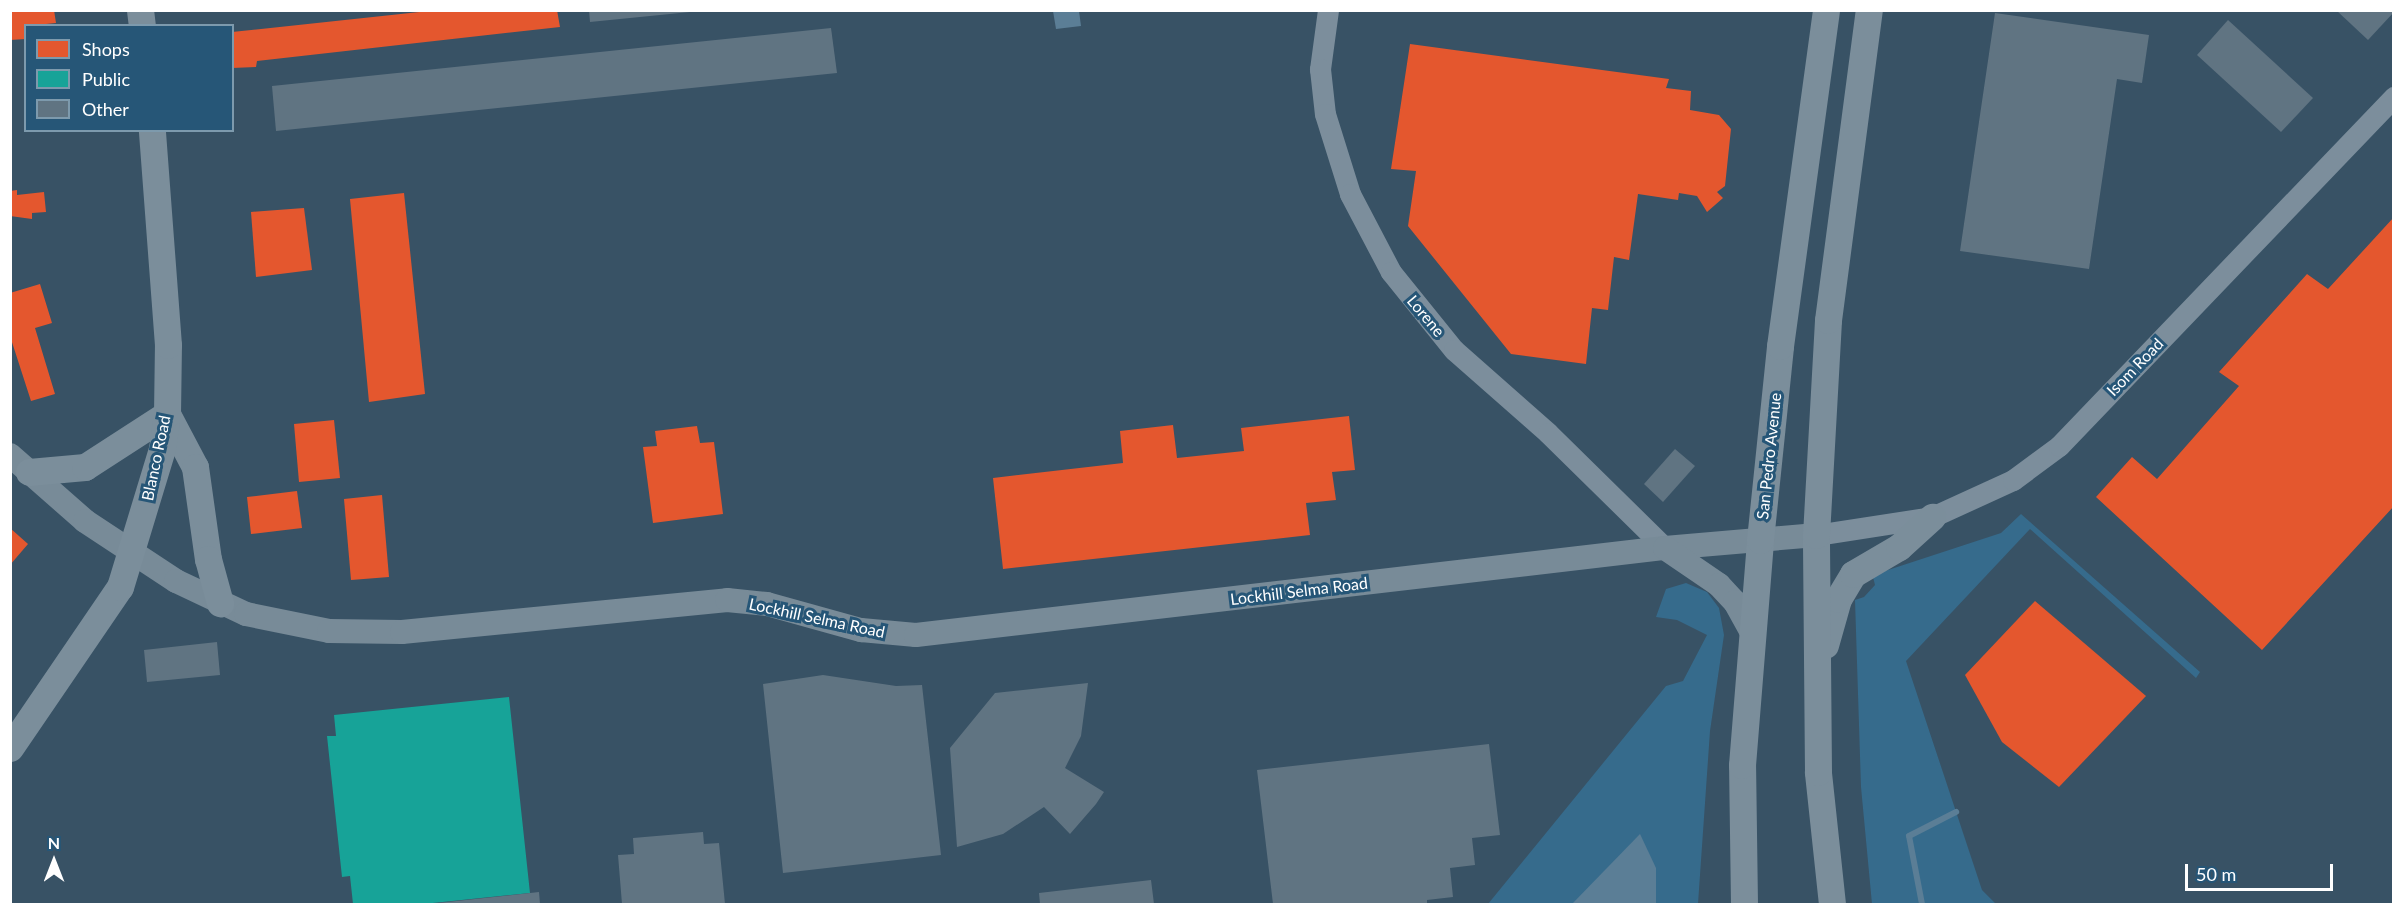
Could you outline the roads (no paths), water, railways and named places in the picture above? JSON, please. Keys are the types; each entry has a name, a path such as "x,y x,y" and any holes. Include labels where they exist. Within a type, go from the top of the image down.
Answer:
{"main road":[{"name":"San Pedro Avenue","path":"1744,904 1743,765 1760,540 1780,346 1826,10"},
{"path":"1832,904 1818,772 1816,535 1828,320 1869,10"},
{"name":"Blanco Road","path":"10,748 90,636 120,587 154,482 167,414 168,345 152,132"},
{"path":"20,464 85,467 167,414 195,467 208,559 220,603"},
{"name":"Lockhill Selma Road","path":"20,464 85,521 132,552 220,603 294,627 368,633 727,600 767,604 861,630 916,635 1665,548 1816,535"},
{"path":"1817,662 1833,627 1838,599 1853,574 1899,547 1932,517"},
{"path":"1665,548 1719,585 1735,602 1753,634"}],"street":[{"name":"Lorene","path":"1328,10 1320,69 1325,114 1350,194 1390,272 1454,350 1548,433 1665,548"},
{"name":"Isom Road","path":"1816,535 1932,517 2013,480 2060,446 2394,97"}],"waterway":[{"path":"1922,904 1909,836 1956,812"}]}
